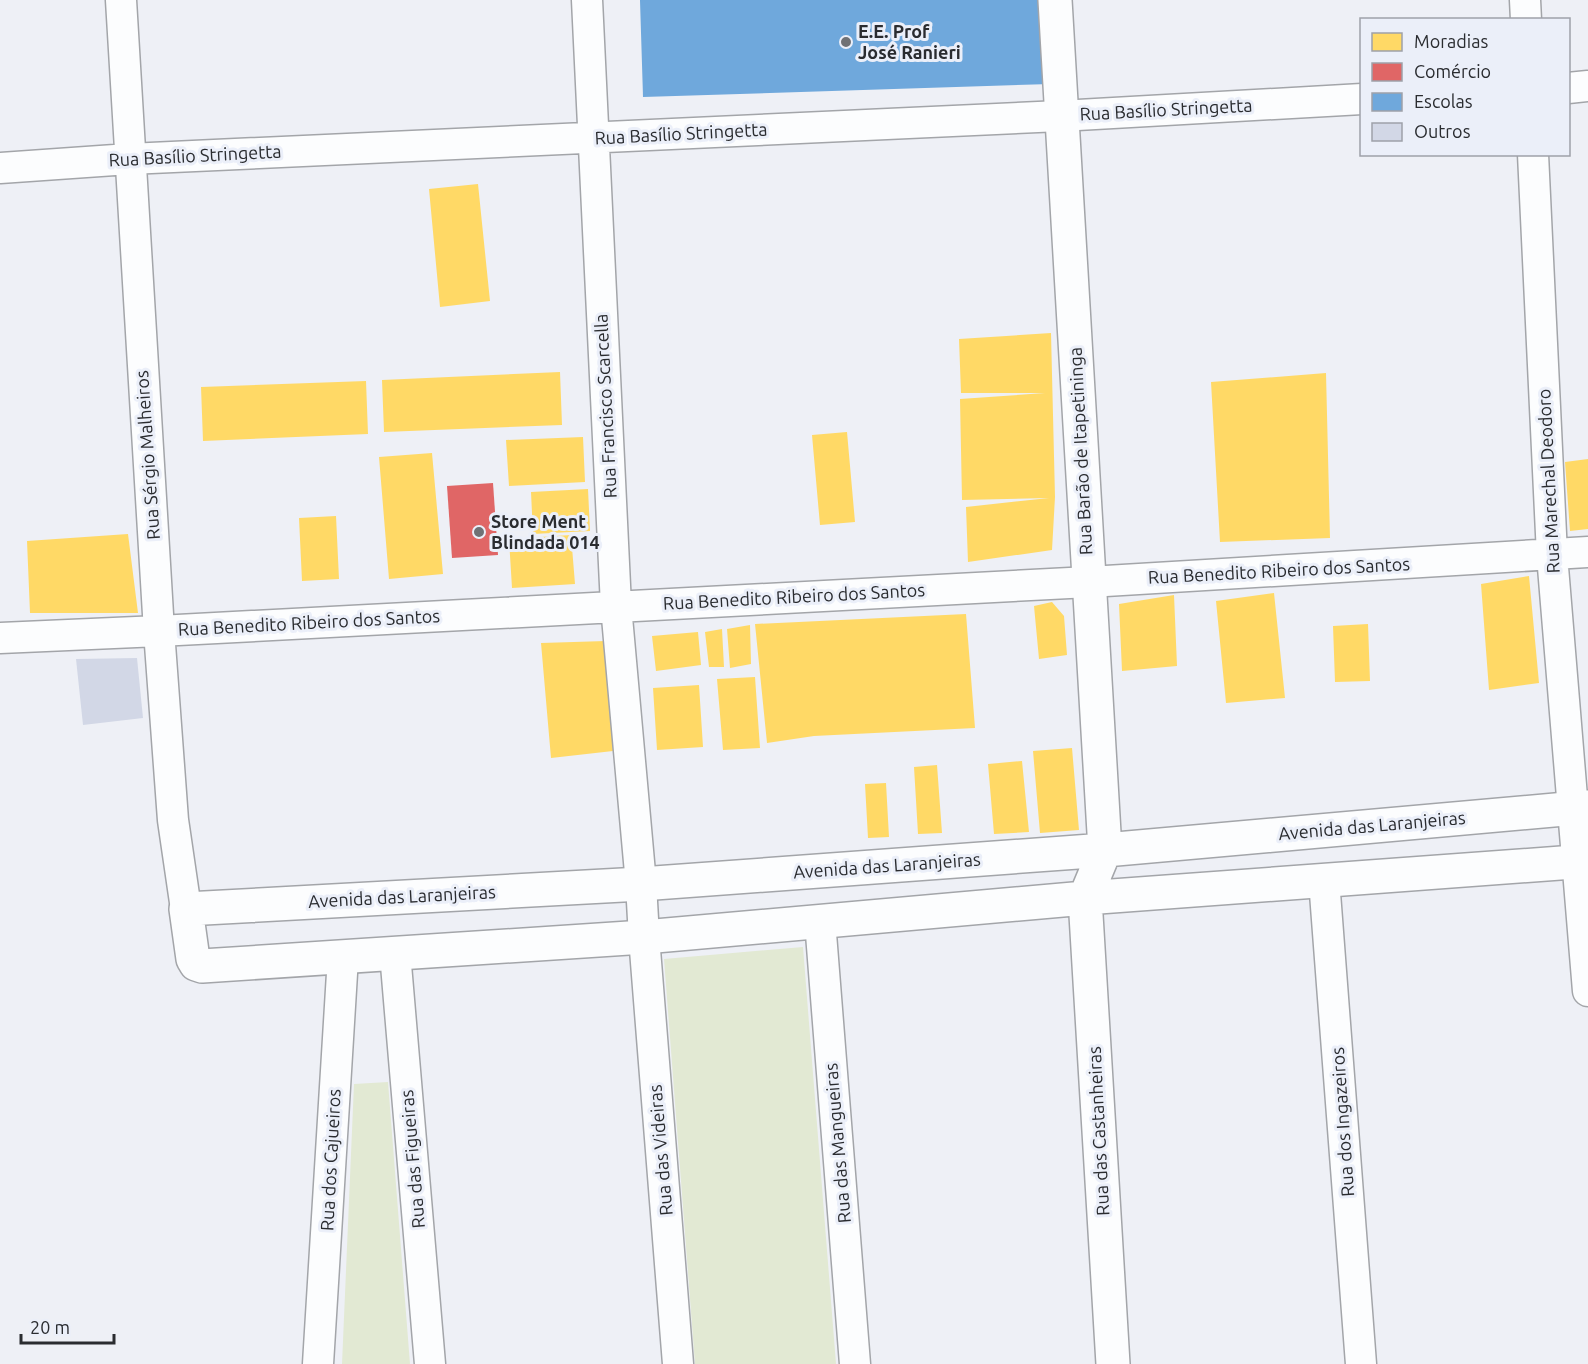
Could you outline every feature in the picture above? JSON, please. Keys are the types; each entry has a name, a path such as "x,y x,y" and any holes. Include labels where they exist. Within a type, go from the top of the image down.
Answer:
{"street":[{"name":"Rua Sérgio Malheiros","path":"121,0 159,631 173,820 186,909"},
{"name":"Rua Francisco Scarcella","path":"587,0 616,606 641,884"},
{"name":"Rua Barão de Itapetininga","path":"1055,0 1060,116 1105,850 1085,898"},
{"path":"1525,0 1526,18"},
{"path":"1570,88 1588,86"},
{"name":"Rua Basílio Stringetta","path":"0,168 129,159 1060,116 1360,99"},
{"name":"Rua Marechal Deodoro","path":"1533,156 1552,555 1581,807 1588,991"},
{"name":"Rua Benedito Ribeiro dos Santos","path":"0,638 1089,582 1588,552"},
{"name":"Avenida das Laranjeiras","path":"186,909 641,884 1105,850 1581,807"},
{"path":"186,909 193,959 196,964 202,966 644,937 1085,898 1583,861"},
{"name":"Rua dos Ingazeiros","path":"1324,880 1361,1364"},
{"name":"Rua das Videiras","path":"641,884 678,1364"},
{"name":"Rua das Castanheiras","path":"1085,898 1113,1364"},
{"name":"Rua das Mangueiras","path":"820,921 855,1364"},
{"name":"Rua das Figueiras","path":"395,953 430,1364"},
{"name":"Rua dos Cajueiros","path":"318,1364 343,957"}],"green space":[{"path":"803,947 836,1364 695,1364 664,959"},
{"path":"388,1082 410,1364 342,1364 354,1084"}],"building: Moradias":[{"path":"478,184 490,301 440,307 429,189"},
{"path":"1051,333 1055,497 1052,550 968,562 966,507 1049,498 962,500 960,399 1045,393 961,393 959,339"},
{"path":"560,372 562,425 384,432 382,380"},
{"path":"1326,373 1330,538 1220,542 1211,382"},
{"path":"366,381 368,434 203,441 201,387"},
{"path":"847,432 855,522 820,525 812,435"},
{"path":"583,437 585,482 509,486 506,440"},
{"path":"432,453 443,574 389,579 379,457"},
{"path":"1588,459 1588,529 1570,531 1565,462"},
{"path":"588,489 590,531 533,534 531,492"},
{"path":"336,516 339,579 302,581 299,518"},
{"path":"128,534 138,613 30,613 27,541"},
{"path":"571,535 575,584 512,588 509,539"},
{"path":"1529,576 1539,683 1489,690 1481,584"},
{"path":"1274,593 1285,698 1226,703 1216,601"},
{"path":"1174,595 1177,666 1122,671 1119,604"},
{"path":"1052,602 1064,616 1067,655 1039,659 1034,606"},
{"path":"966,614 975,728 814,736 767,743 755,624"},
{"path":"1368,624 1370,681 1335,682 1333,626"},
{"path":"750,625 751,664 730,668 727,629"},
{"path":"722,629 724,667 709,667 705,632"},
{"path":"698,632 701,665 656,671 652,636"},
{"path":"606,641 613,751 551,758 541,643"},
{"path":"755,677 760,748 723,750 717,679"},
{"path":"699,685 703,747 657,750 653,688"},
{"path":"1072,748 1079,830 1040,833 1033,751"},
{"path":"1022,761 1029,832 994,834 988,764"},
{"path":"937,765 942,833 918,834 914,767"},
{"path":"886,783 889,837 868,838 865,784"}],"building: Comércio":[{"path":"493,483 498,555 452,558 447,486"}],"building: Escolas":[{"name":"E.E. Prof José Ranieri","path":"640,0 1048,0 1051,84 643,97"}],"building: Outros":[{"path":"137,658 143,718 83,725 76,659"}],"place":[{"name":"E.E. Prof José Ranieri","path":"846,42"},
{"name":"Store Ment Blindada 014","path":"479,532"}]}
